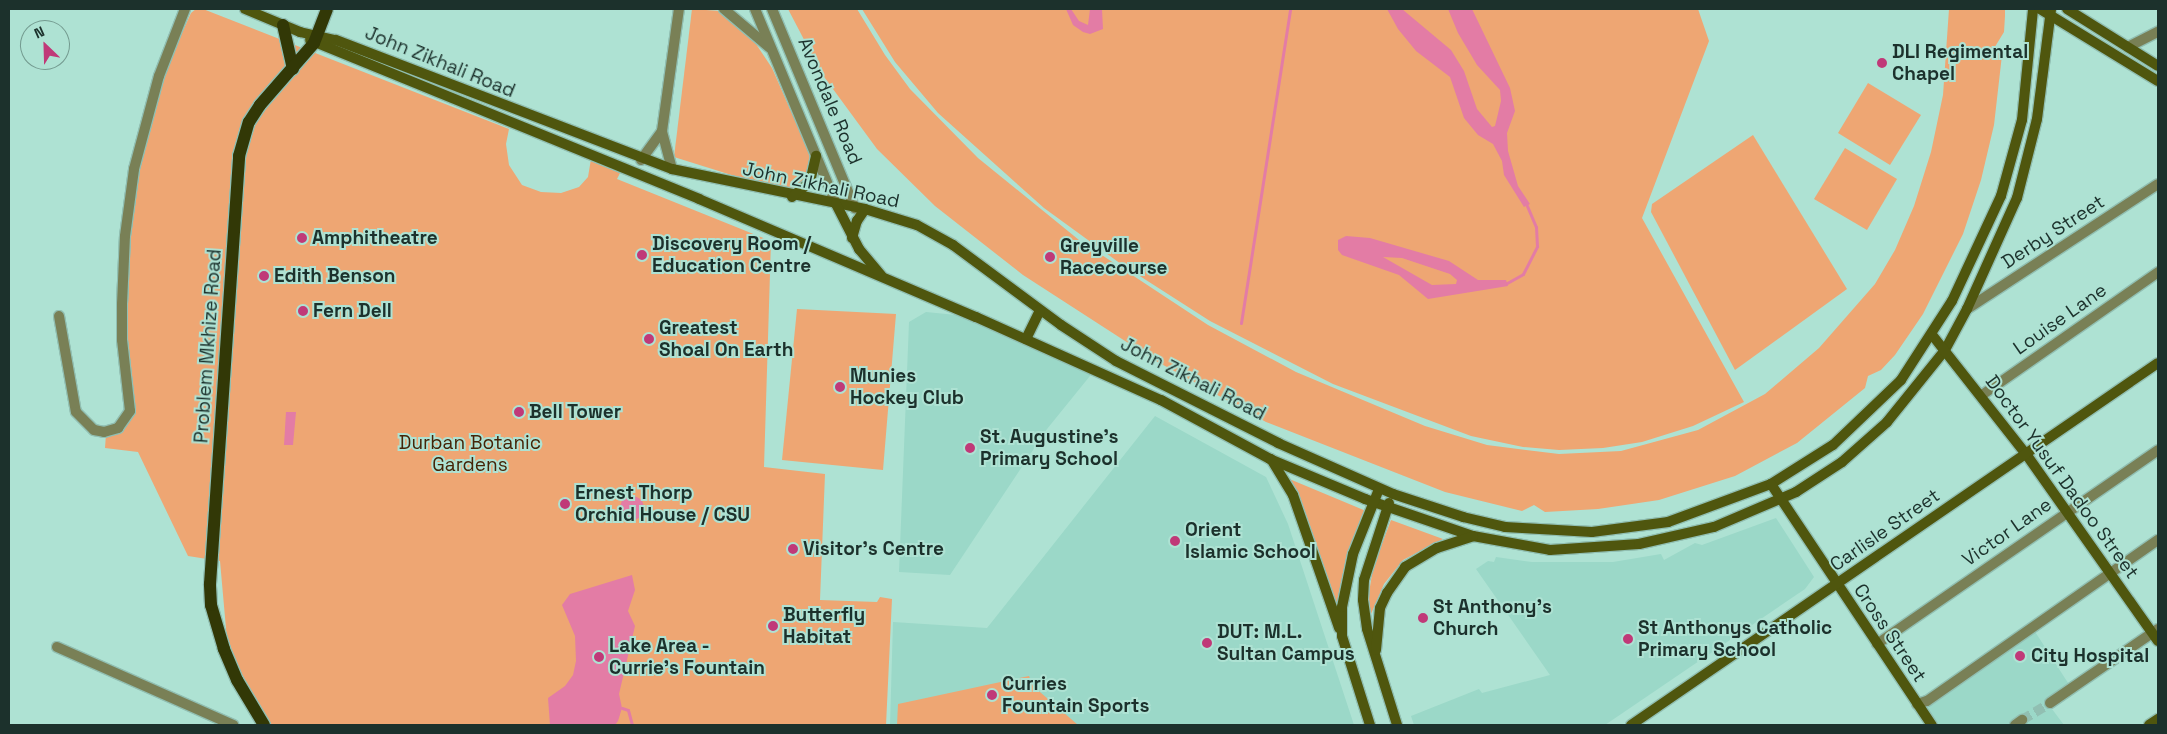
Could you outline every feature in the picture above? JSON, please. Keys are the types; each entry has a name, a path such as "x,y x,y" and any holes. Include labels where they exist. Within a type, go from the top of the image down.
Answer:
{"main road":[{"name":"John Zikhali Road","path":"247,9 1026,339 1161,400 1270,459 1374,503 1474,536 1550,550 1639,544 1714,528 1781,501 1864,444 1907,400 1945,350 1967,309 2011,213 2030,158 2051,13"},
{"name":"Problem Mkhize Road","path":"264,725 224,649 211,605 210,584 240,146 260,105 294,69 316,39 327,9"},
{"name":"John Zikhali Road","path":"316,39 642,160 672,169 792,197 860,208 895,217 934,234 1040,310 1131,369 1278,443 1393,494 1505,527 1592,532 1668,522 1771,484 1833,446 1858,424 1901,380 1932,336 1991,224 2014,156 2029,76 2033,9"},
{"path":"2040,9 2051,13 2158,81"},
{"path":"2067,9 2158,66"},
{"path":"2080,9 2088,22"},
{"path":"283,25 294,69"},
{"path":"792,197 810,182 816,156"},
{"path":"836,204 852,238 884,278"},
{"path":"852,238 860,208"},
{"path":"1026,339 1040,310"},
{"name":"Doctor Yusuf Dadoo Street","path":"1932,336 1982,395 2110,574 2156,634"},
{"name":"Carlisle Street","path":"1631,725 1645,722 1837,585 2158,363"},
{"path":"1270,459 1293,495 1342,636 1370,725"},
{"name":"Cross Street","path":"1771,484 1932,725"},
{"path":"1342,636 1345,584 1380,489"},
{"path":"1393,494 1387,508 1363,591 1363,614 1397,725"},
{"path":"1376,660 1380,608 1395,580 1419,557 1474,536"},
{"path":"2149,725 2158,719"}],"street":[{"path":"59,316 76,412 94,430 104,432 118,428 130,411 122,340 122,304 126,236 134,169 159,76 185,9"},
{"path":"672,169 662,131 679,9"},
{"path":"724,9 772,50"},
{"name":"Avondale Road","path":"755,9 836,204"},
{"name":"Avondale Road","path":"772,9 860,208"},
{"path":"2128,47 2158,32"},
{"path":"642,160 662,131"},
{"name":"Derby Street","path":"1967,309 2158,184"},
{"name":"Louise Lane","path":"1982,395 2158,272"},
{"name":"Victor Lane","path":"1877,644 2158,450"},
{"path":"1917,704 1927,701 2158,540"},
{"path":"2050,703 2156,634"},
{"path":"58,647 233,725"}],"shaded area":[{"path":"1066,9 1071,9 1079,21 1088,25 1090,9 1102,9 1103,29 1090,34 1083,32 1073,25"},
{"path":"1387,9 1402,9 1451,50 1464,71 1477,109 1492,127 1495,126 1501,101 1500,90 1477,65 1458,33 1448,9 1472,9 1510,88 1515,111 1507,133 1508,151 1518,186 1530,204 1524,207 1504,175 1502,161 1493,144 1478,135 1464,118 1450,77 1416,51 1398,29"},
{"path":"1346,236 1370,238 1449,261 1478,280 1506,280 1508,286 1428,299 1399,275 1342,255 1338,250 1338,240","holes":["1383,257 1402,258 1450,274 1457,280 1456,284 1432,285"]},
{"name":"St. Augustine's Primary School","path":"926,312 976,317 1094,371 1047,429 950,575 899,572 909,322"},
{"path":"286,412 296,412 293,445 284,445"},
{"path":"1155,416 1266,477 1288,524 1354,725 890,725 893,622 987,628"},
{"path":"632,496 640,500 644,508 640,516 632,520 624,516 620,508 624,500"},
{"name":"St Anthonys Catholic Primary School","path":"1776,518 1814,577 1805,589 1605,725 1414,725 1411,716 1479,689 1482,693 1550,675 1476,569 1488,561 1494,562 1496,557 1532,562 1613,562 1661,554 1664,560 1695,543 1702,545"},
{"path":"632,575 635,590 628,611 635,626 619,694 622,708 618,721 615,725 550,725 548,698 565,686 573,675 576,661 575,636 562,605 570,594"},
{"name":"City Hospital","path":"2032,627 2070,686 2046,701 2064,725 1931,725 1915,703"}],"green space":[{"name":"Durban Botanic Gardens","path":"196,9 203,9 509,129 506,144 509,165 522,185 541,192 561,193 579,187 588,177 591,159 620,173 617,179 771,241 764,467 825,474 820,600 877,602 880,597 892,599 886,725 270,725 228,651 220,561 188,556 138,452 105,448 106,434 126,423 125,269 137,164 157,89 191,13"},
{"path":"692,9 720,11 752,38 772,68 811,157 807,180 799,186 789,189 741,178 674,157"},
{"name":"Greyville Racecourse","path":"788,9 857,9 885,55 910,89 978,158 1079,240 1208,325 1296,372 1425,426 1487,445 1559,454 1621,451 1698,430 1765,394 1819,348 1875,284 1895,250 1914,206 1931,152 1943,95 1949,9 2005,9 2005,16 2004,32 1993,50 2002,55 1994,125 1981,180 1963,234 1923,314 1895,355 1881,370 1868,376 1865,388 1797,443 1735,476 1659,500 1598,509 1545,512 1534,505 1522,511 1445,492 1266,422 1156,361 1023,275 935,206 877,149 822,74"},
{"path":"862,9 1698,9 1709,41 1642,218 1744,402 1693,426 1642,442 1603,448 1559,450 1523,447 1471,436 1333,384 1210,321 1121,264 1044,208 938,113 895,62"},
{"path":"1868,83 1921,115 1890,165 1838,133"},
{"path":"1753,135 1847,289 1735,370 1651,212 1652,204"},
{"path":"1845,148 1897,179 1867,230 1814,199"},
{"name":"Munies Hockey Club","path":"797,309 896,314 883,470 782,460"},
{"path":"1287,478 1366,511 1346,558 1336,610 1302,504"},
{"path":"1391,520 1443,539 1403,560 1384,584 1371,614 1368,599 1373,568"},
{"name":"Curries Fountain Sports","path":"1029,676 1033,686 1078,725 897,725 898,704"}],"waterway":[{"path":"1241,323 1290,9"},
{"path":"1507,283 1523,274 1537,246 1536,227 1527,206"},
{"path":"622,708 628,710 632,725"}],"tunnel":[{"path":"2022,720 2050,703"}],"place":[{"name":"DLI Regimental Chapel","path":"1882,63"},
{"name":"Amphitheatre","path":"302,238"},
{"name":"Discovery Room / Education Centre","path":"642,255"},
{"name":"Greyville Racecourse","path":"1050,257"},
{"name":"Edith Benson","path":"264,276"},
{"name":"Fern Dell","path":"303,311"},
{"name":"Greatest Shoal On Earth","path":"649,339"},
{"name":"Munies Hockey Club","path":"840,387"},
{"name":"Bell Tower","path":"519,412"},
{"name":"St. Augustine's Primary School","path":"970,448"},
{"name":"Ernest Thorp Orchid House / CSU","path":"565,504"},
{"name":"Orient Islamic School","path":"1175,541"},
{"name":"Visitor's Centre","path":"793,549"},
{"name":"St Anthony's Church","path":"1423,618"},
{"name":"Butterfly Habitat","path":"773,626"},
{"name":"St Anthonys Catholic Primary School","path":"1628,639"},
{"name":"DUT: M.L. Sultan Campus","path":"1207,643"},
{"name":"City Hospital","path":"2020,656"},
{"name":"Lake Area - Currie's Fountain","path":"599,657"},
{"name":"Curries Fountain Sports","path":"992,695"}]}
